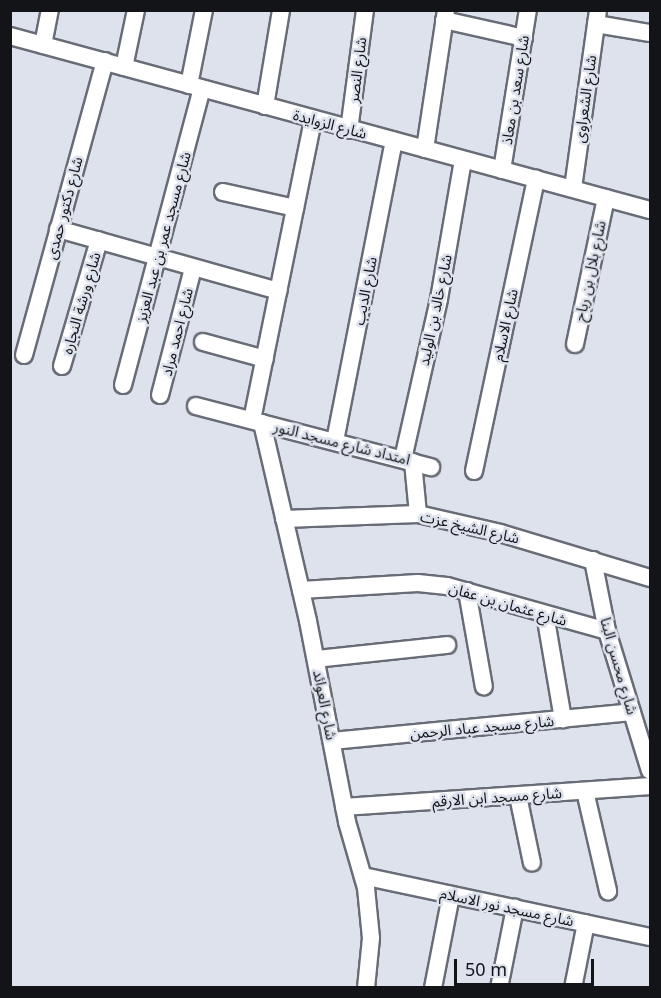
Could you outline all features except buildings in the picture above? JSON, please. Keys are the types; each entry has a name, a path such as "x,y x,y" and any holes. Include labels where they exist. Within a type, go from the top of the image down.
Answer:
{"street":[{"path":"43,45 50,10"},
{"path":"124,67 136,10"},
{"name":"شارع مسجد عمر بن عبد العزيز","path":"123,385 157,257 196,87 204,10"},
{"path":"266,106 281,10"},
{"name":"شارع النصر","path":"349,130 365,10"},
{"name":"شارع سعد بن معاذ","path":"502,170 528,10"},
{"path":"424,149 445,15 524,38"},
{"path":"597,17 651,33"},
{"name":"شارع الشعراوى","path":"573,188 597,17"},
{"name":"شارع الزوايدة","path":"10,36 349,130 651,210"},
{"name":"شارع دكتور حمدى","path":"24,355 105,61"},
{"path":"257,422 265,359 312,119"},
{"name":"شارع الديب","path":"335,441 394,141"},
{"name":"شارع خالد بن الوليد","path":"418,514 408,460 463,160"},
{"name":"شارع الاسلام","path":"474,471 536,179"},
{"path":"223,192 295,208"},
{"name":"شارع بلال بن رباح","path":"575,344 606,198"},
{"path":"58,229 278,291"},
{"name":"شارع ورشة النجاره","path":"63,366 99,240"},
{"name":"شارع احمد مراد","path":"160,395 193,268"},
{"path":"203,342 265,359"},
{"name":"امتداد شارع مسجد النور","path":"196,406 431,466"},
{"name":"شارع العوائد","path":"257,422 284,519 316,660 344,807 363,876 371,938 366,987"},
{"name":"شارع الشيخ عزت","path":"284,519 418,514 465,523 651,578"},
{"name":"شارع محسن البنا","path":"593,560 607,631 632,712 646,741 651,771"},
{"name":"شارع عثمان بن عفان","path":"300,590 418,583 467,591 607,631"},
{"path":"467,591 484,687"},
{"path":"545,614 563,719"},
{"path":"316,660 447,645"},
{"name":"شارع مسجد عباد الرحمن","path":"332,741 632,712"},
{"name":"شارع مسجد ابن الارقم","path":"344,807 651,786"},
{"path":"585,791 608,891"},
{"path":"518,796 532,863"},
{"name":"شارع مسجد نور الاسلام","path":"363,876 651,936"},
{"path":"433,987 451,895"},
{"path":"499,987 515,908"},
{"path":"573,987 586,923"}]}
